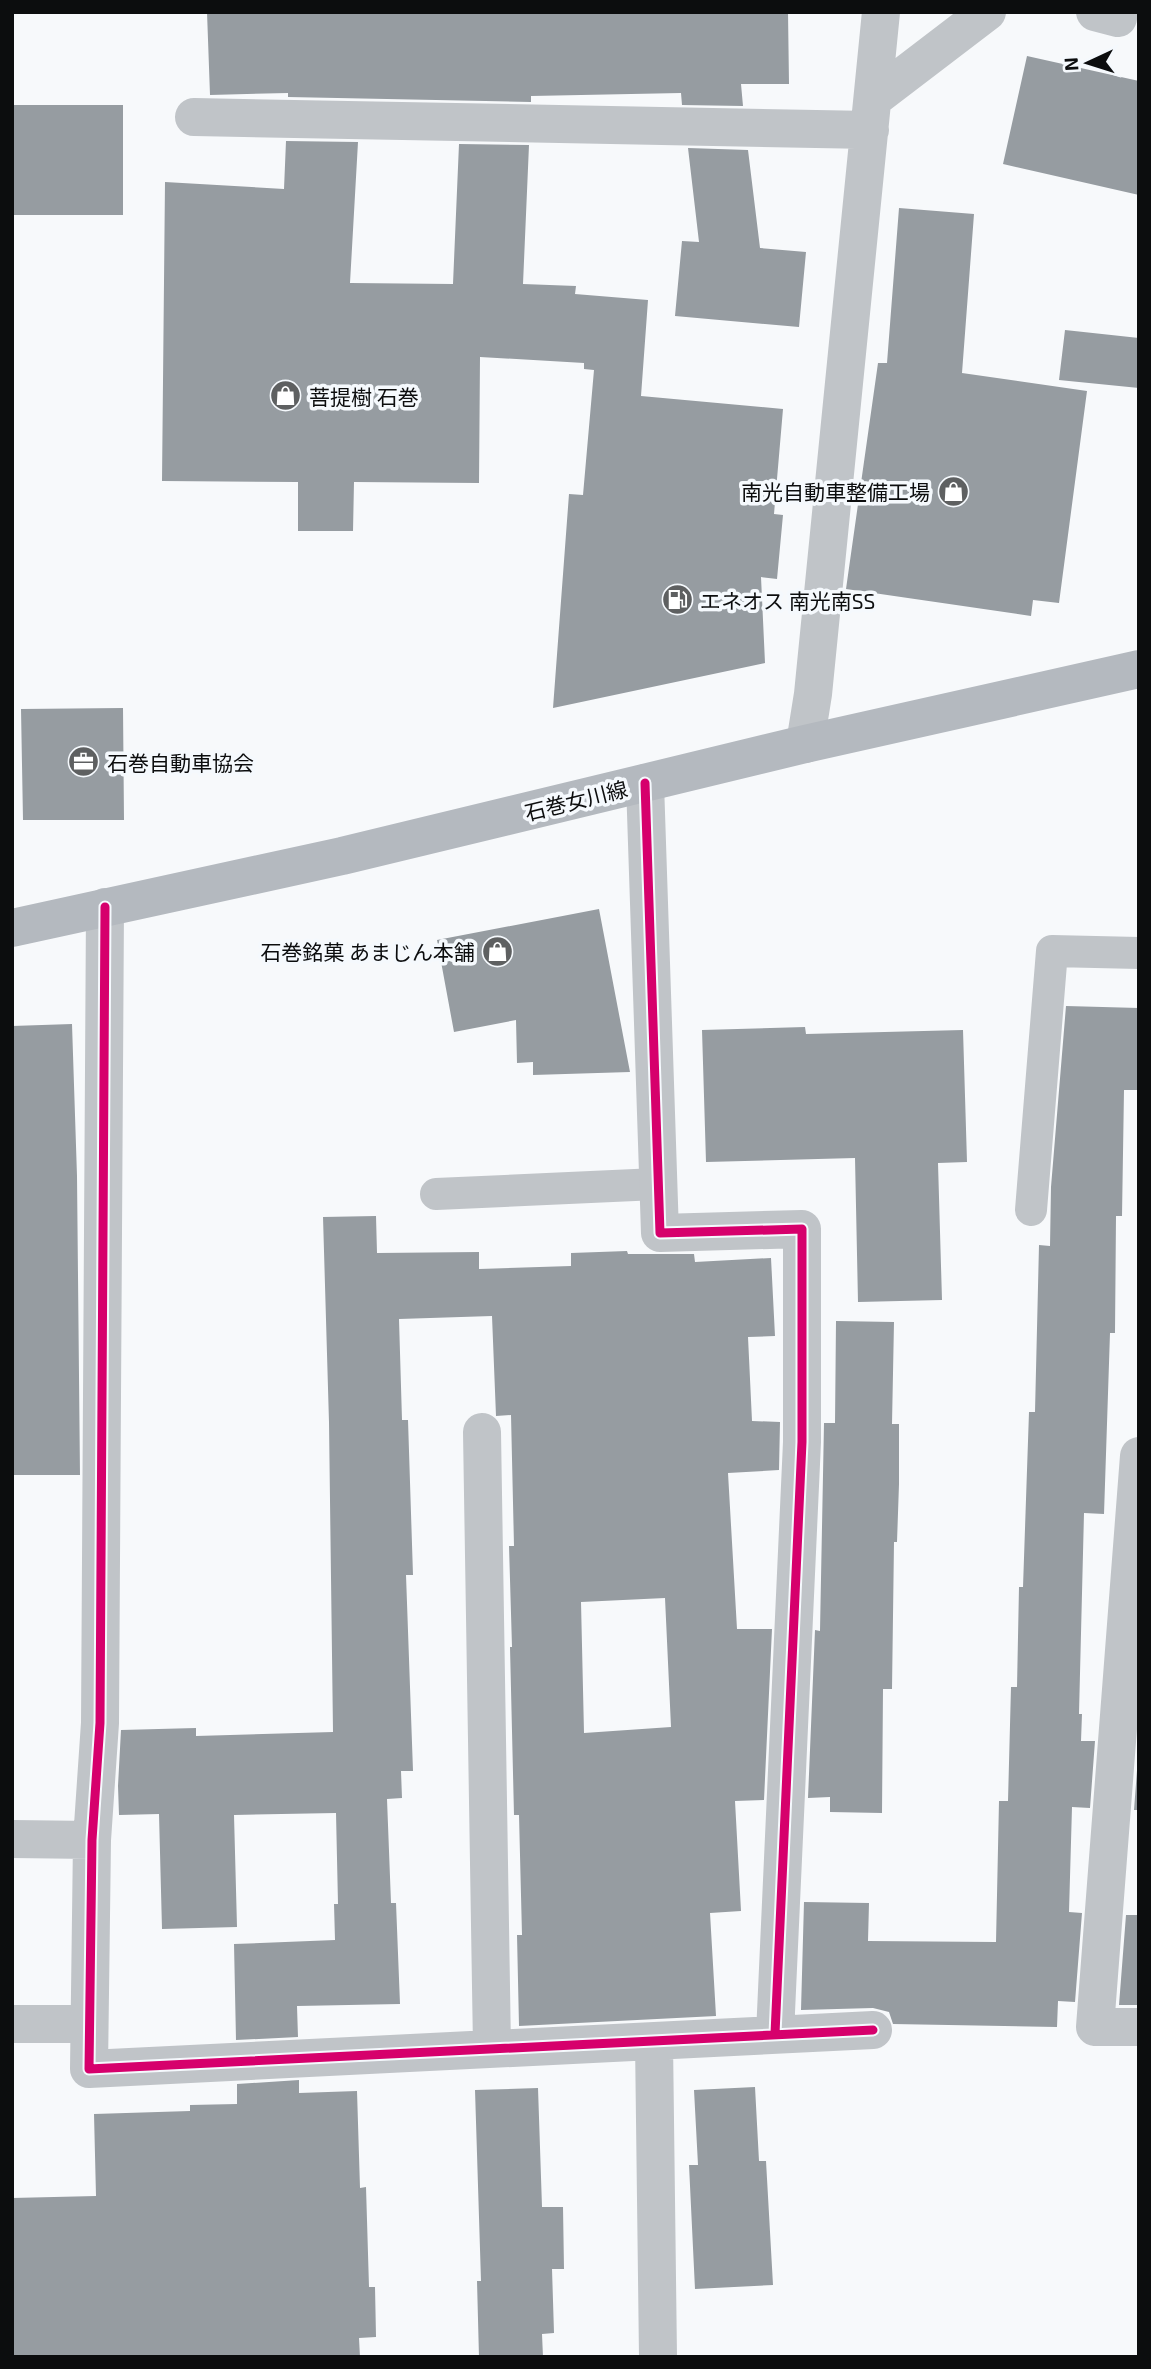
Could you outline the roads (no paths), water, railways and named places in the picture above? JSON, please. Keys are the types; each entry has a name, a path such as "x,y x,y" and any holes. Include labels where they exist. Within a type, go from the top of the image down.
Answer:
{"main road":[{"name":"石巻女川線","path":"12,928 342,856 805,744 1139,669"}],"street":[{"path":"805,744 813,694 881,12"},
{"path":"194,117 871,115 987,12"},
{"path":"1095,12 1118,18 1119,12"},
{"path":"645,783 660,1233 802,1229 803,1442 775,2034"},
{"path":"106,907 100,1723 92,1840 89,2069 873,2030"},
{"path":"482,1433 492,2048"},
{"path":"1139,1456 1095,2027 1139,2027"},
{"path":"12,1839 92,1840"},
{"path":"12,2024 89,2024"},
{"path":"654,2041 657,2357"}],"lane":[{"path":"1031,1210 1052,951 1139,953"},
{"path":"436,1194 657,1185"}],"place":[{"name":"菩提樹 石巻","path":"286,396"},
{"name":"南光自動車整備工場","path":"953,491"},
{"name":"エネオス 南光南SS","path":"677,600"},
{"name":"石巻自動車協会","path":"84,762"},
{"name":"石巻銘菓 あまじん本舗","path":"498,951"}]}
